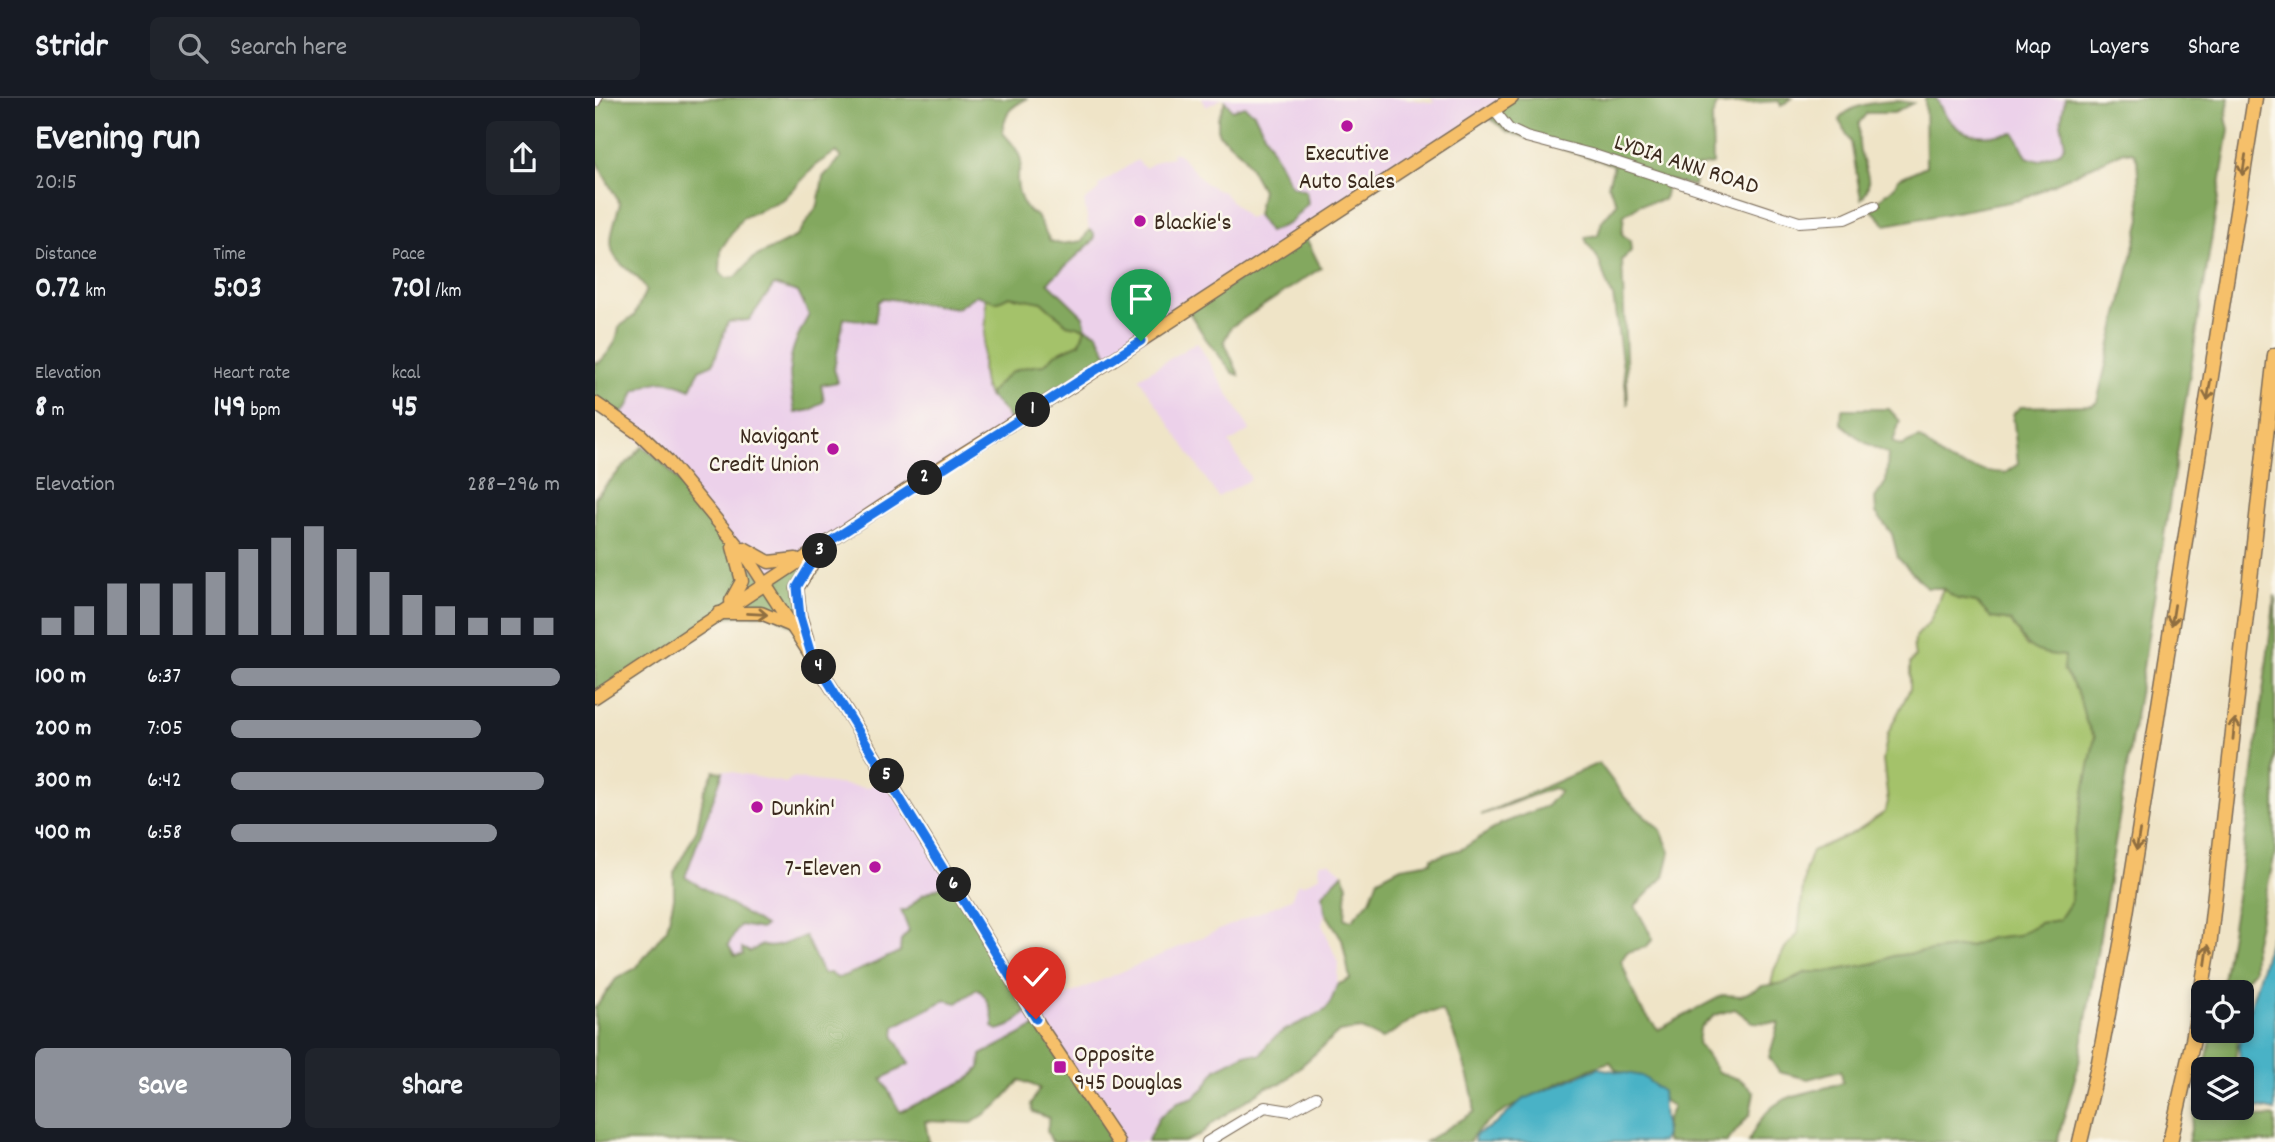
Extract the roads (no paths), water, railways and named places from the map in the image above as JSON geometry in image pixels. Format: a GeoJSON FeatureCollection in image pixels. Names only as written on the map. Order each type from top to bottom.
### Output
{"type":"FeatureCollection","features":[{"type":"Feature","properties":{"kind":"highway"},"geometry":{"type":"LineString","coordinates":[[2080,1142],[2099,1062],[2124,929],[2255,98]]}},
{"type":"Feature","properties":{"kind":"highway"},"geometry":{"type":"LineString","coordinates":[[2170,1142],[2197,1020],[2211,927],[2275,355]]}},
{"type":"Feature","properties":{"kind":"main road"},"geometry":{"type":"LineString","coordinates":[[595,697],[719,613],[1512,98]]}},
{"type":"Feature","properties":{"kind":"main road"},"geometry":{"type":"LineString","coordinates":[[595,403],[641,435],[668,461],[765,583],[1042,1029],[1118,1142]]}},
{"type":"Feature","properties":{"kind":"main road"},"geometry":{"type":"LineString","coordinates":[[728,534],[745,549],[769,562],[791,561],[821,547]]}},
{"type":"Feature","properties":{"kind":"main road"},"geometry":{"type":"LineString","coordinates":[[719,613],[738,593],[742,581],[740,562],[728,534]]}},
{"type":"Feature","properties":{"kind":"main road"},"geometry":{"type":"LineString","coordinates":[[811,654],[800,617],[797,587],[821,547]]}},
{"type":"Feature","properties":{"kind":"main road"},"geometry":{"type":"LineString","coordinates":[[719,613],[761,613],[793,626]]}},
{"type":"Feature","properties":{"kind":"street","name":"LYDIA ANN ROAD"},"geometry":{"type":"LineString","coordinates":[[1494,110],[1509,129],[1526,137],[1591,154],[1799,222],[1845,219],[1874,206]]}},
{"type":"Feature","properties":{"kind":"street"},"geometry":{"type":"LineString","coordinates":[[1207,1142],[1265,1107],[1290,1111],[1316,1097]]}},
{"type":"Feature","properties":{"kind":"water"},"geometry":{"type":"Polygon","coordinates":[[[2275,921],[2275,1111],[2254,1107],[2254,1057],[2240,1057],[2240,1043],[2254,1043],[2254,994],[2275,921]]]}},
{"type":"Feature","properties":{"kind":"water"},"geometry":{"type":"Polygon","coordinates":[[[1598,1068],[1642,1076],[1662,1091],[1665,1137],[1662,1142],[1474,1142],[1475,1135],[1496,1124],[1522,1100],[1598,1068]]]}},
{"type":"Feature","properties":{"kind":"place","name":"Executive Auto Sales"},"geometry":{"type":"Point","coordinates":[1347,126]}},
{"type":"Feature","properties":{"kind":"place","name":"Blackie's"},"geometry":{"type":"Point","coordinates":[1140,221]}},
{"type":"Feature","properties":{"kind":"place","name":"Navigant Credit Union"},"geometry":{"type":"Point","coordinates":[833,449]}},
{"type":"Feature","properties":{"kind":"place","name":"Dunkin'"},"geometry":{"type":"Point","coordinates":[757,807]}},
{"type":"Feature","properties":{"kind":"place","name":"7-Eleven"},"geometry":{"type":"Point","coordinates":[875,867]}},
{"type":"Feature","properties":{"kind":"place","name":"Opposite 945 Douglas"},"geometry":{"type":"Point","coordinates":[1060,1067]}}]}
